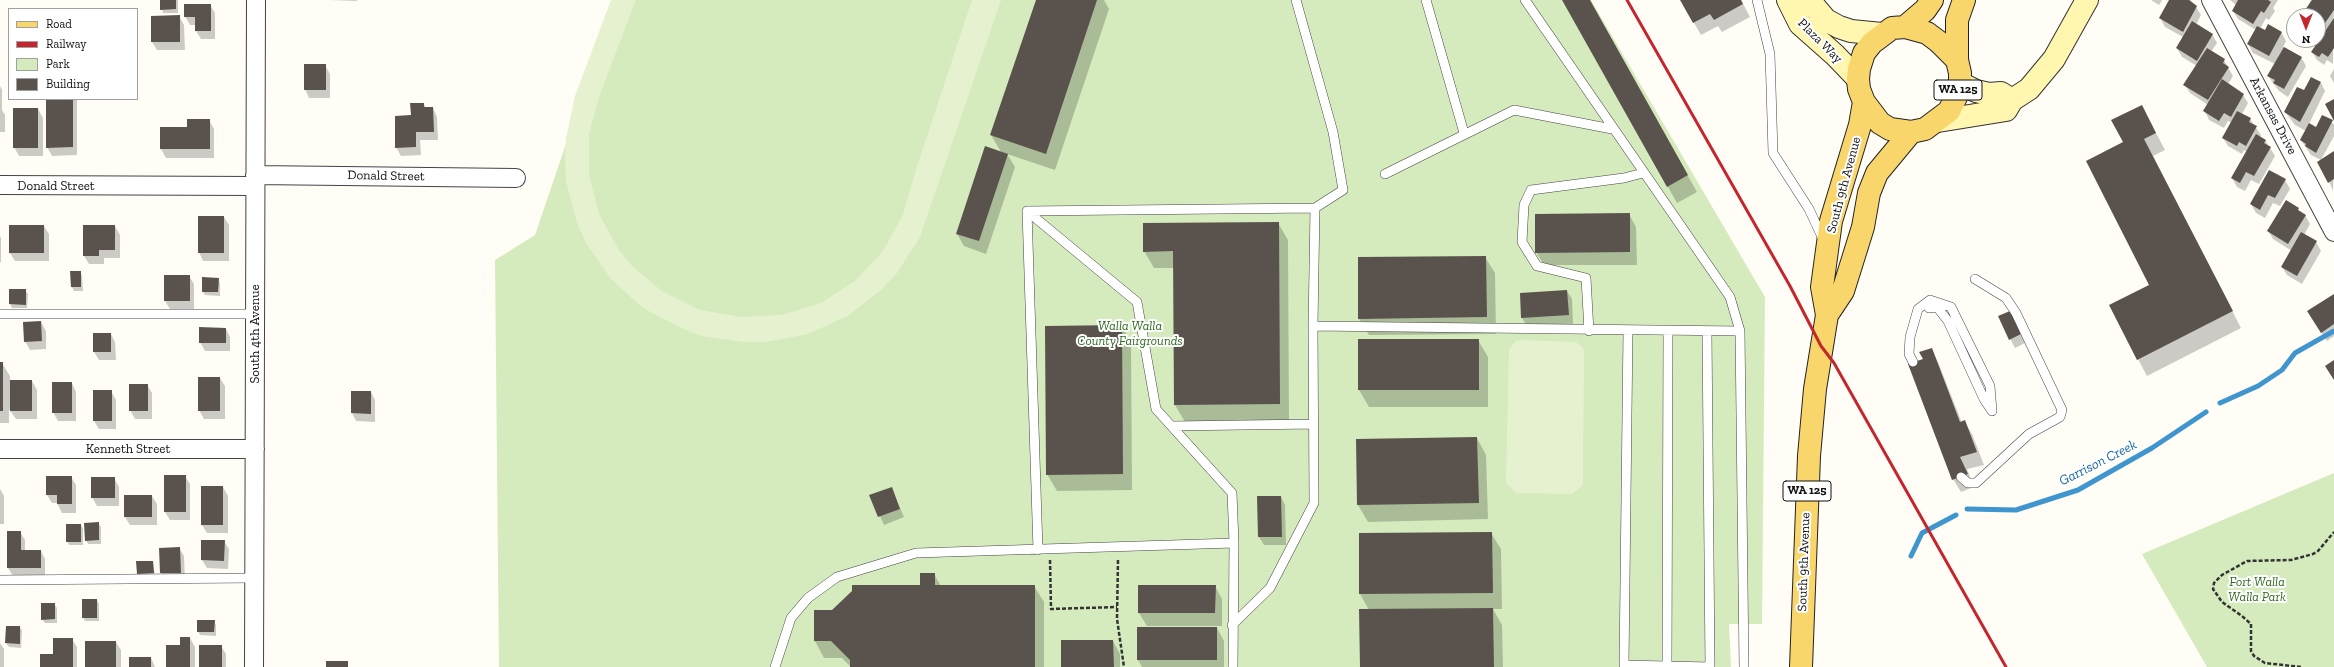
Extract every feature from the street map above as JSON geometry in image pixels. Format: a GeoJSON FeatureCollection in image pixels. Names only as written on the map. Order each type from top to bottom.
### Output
{"type":"FeatureCollection","features":[{"type":"Feature","properties":{"kind":"main road","name":"Plaza Way"},"geometry":{"type":"LineString","coordinates":[[1788,0],[1800,24],[1835,55],[1858,79]]}},
{"type":"Feature","properties":{"kind":"main road","name":"Plaza Way"},"geometry":{"type":"LineString","coordinates":[[1809,0],[1826,20],[1839,27],[1851,31],[1882,34]]}},
{"type":"Feature","properties":{"kind":"main road","name":"WA 125"},"geometry":{"type":"LineString","coordinates":[[1905,27],[1926,10],[1932,0]]}},
{"type":"Feature","properties":{"kind":"main road","name":"WA 125"},"geometry":{"type":"LineString","coordinates":[[1957,60],[1939,42],[1927,33],[1905,27],[1892,28],[1882,34],[1864,53],[1858,79],[1859,90],[1864,102],[1880,123],[1890,129],[1912,132],[1925,129],[1938,121],[1949,111],[1960,83],[1957,60],[1957,20],[1964,0]]}},
{"type":"Feature","properties":{"kind":"main road"},"geometry":{"type":"LineString","coordinates":[[1938,121],[2006,110],[2012,100],[2029,89],[2054,59],[2087,0]]}},
{"type":"Feature","properties":{"kind":"main road"},"geometry":{"type":"LineString","coordinates":[[1960,83],[1976,91],[1989,94],[2001,93],[2012,100]]}},
{"type":"Feature","properties":{"kind":"main road","name":"South 9th Avenue"},"geometry":{"type":"LineString","coordinates":[[1801,667],[1809,456],[1815,389],[1827,315],[1822,287],[1831,220],[1860,125],[1864,102]]}},
{"type":"Feature","properties":{"kind":"main road","name":"South 9th Avenue"},"geometry":{"type":"LineString","coordinates":[[1827,315],[1843,291],[1863,227],[1869,193],[1877,173],[1912,132]]}},
{"type":"Feature","properties":{"kind":"street","name":"South 4th Avenue"},"geometry":{"type":"LineString","coordinates":[[254,667],[256,0]]}},
{"type":"Feature","properties":{"kind":"street","name":"Arkansas Drive"},"geometry":{"type":"LineString","coordinates":[[2211,0],[2334,232]]}},
{"type":"Feature","properties":{"kind":"street","name":"Donald Street"},"geometry":{"type":"LineString","coordinates":[[0,185],[516,178]]}},
{"type":"Feature","properties":{"kind":"street","name":"Kenneth Street"},"geometry":{"type":"LineString","coordinates":[[0,449],[255,449]]}},
{"type":"Feature","properties":{"kind":"lane"},"geometry":{"type":"LineString","coordinates":[[1027,211],[1315,208],[1343,190],[1333,132],[1296,0]]}},
{"type":"Feature","properties":{"kind":"lane"},"geometry":{"type":"LineString","coordinates":[[1426,0],[1464,133]]}},
{"type":"Feature","properties":{"kind":"lane"},"geometry":{"type":"LineString","coordinates":[[1524,0],[1642,173],[1730,297],[1740,332],[1744,667]]}},
{"type":"Feature","properties":{"kind":"lane"},"geometry":{"type":"LineString","coordinates":[[1757,0],[1770,54],[1773,153],[1809,209],[1827,249]]}},
{"type":"Feature","properties":{"kind":"lane"},"geometry":{"type":"LineString","coordinates":[[1385,174],[1464,133],[1514,110],[1612,129]]}},
{"type":"Feature","properties":{"kind":"lane"},"geometry":{"type":"LineString","coordinates":[[1589,331],[1586,278],[1537,266],[1522,242],[1524,205],[1531,190],[1624,178],[1642,173]]}},
{"type":"Feature","properties":{"kind":"lane"},"geometry":{"type":"LineString","coordinates":[[1232,625],[1270,588],[1314,503],[1313,326],[1315,208]]}},
{"type":"Feature","properties":{"kind":"lane"},"geometry":{"type":"LineString","coordinates":[[1027,211],[1137,302],[1156,409],[1232,493],[1234,544],[1232,625],[1233,667]]}},
{"type":"Feature","properties":{"kind":"lane"},"geometry":{"type":"LineString","coordinates":[[1027,211],[1038,550]]}},
{"type":"Feature","properties":{"kind":"lane"},"geometry":{"type":"LineString","coordinates":[[1961,477],[1968,483],[1976,483],[2029,434],[2060,417],[2062,410],[2016,313],[2006,298],[1975,279]]}},
{"type":"Feature","properties":{"kind":"lane"},"geometry":{"type":"LineString","coordinates":[[1913,362],[1909,354],[1910,343],[1918,309],[1930,300],[1951,307],[1990,386],[1992,411]]}},
{"type":"Feature","properties":{"kind":"lane"},"geometry":{"type":"LineString","coordinates":[[0,314],[255,314]]}},
{"type":"Feature","properties":{"kind":"lane"},"geometry":{"type":"LineString","coordinates":[[1313,326],[1740,332]]}},
{"type":"Feature","properties":{"kind":"lane"},"geometry":{"type":"LineString","coordinates":[[1628,331],[1624,665],[1667,666],[1710,666],[1707,332]]}},
{"type":"Feature","properties":{"kind":"lane"},"geometry":{"type":"LineString","coordinates":[[1667,666],[1668,332]]}},
{"type":"Feature","properties":{"kind":"lane"},"geometry":{"type":"LineString","coordinates":[[1172,426],[1314,424]]}},
{"type":"Feature","properties":{"kind":"lane"},"geometry":{"type":"LineString","coordinates":[[775,667],[791,618],[808,598],[837,577],[916,553],[1234,544]]}},
{"type":"Feature","properties":{"kind":"lane"},"geometry":{"type":"LineString","coordinates":[[0,580],[255,578]]}},
{"type":"Feature","properties":{"kind":"path"},"geometry":{"type":"LineString","coordinates":[[2301,667],[2265,663],[2254,656],[2251,651],[2251,624],[2222,602],[2213,589],[2214,583],[2222,575],[2247,561],[2291,560],[2313,554],[2318,551],[2334,532]]}},
{"type":"Feature","properties":{"kind":"path"},"geometry":{"type":"LineString","coordinates":[[1118,547],[1117,607],[1124,667]]}},
{"type":"Feature","properties":{"kind":"path"},"geometry":{"type":"LineString","coordinates":[[1049,549],[1051,609],[1117,607]]}},
{"type":"Feature","properties":{"kind":"green space"},"geometry":{"type":"Polygon","coordinates":[[[611,0],[636,0],[600,94],[589,134],[589,175],[599,214],[619,250],[632,266],[663,292],[700,310],[741,317],[782,315],[821,303],[855,281],[883,251],[903,215],[914,176],[972,0],[1001,0],[920,237],[897,273],[882,289],[848,316],[808,334],[766,342],[744,342],[701,336],[681,328],[643,308],[611,279],[586,243],[577,223],[566,181],[565,160],[566,138],[575,96],[611,0]]]}},
{"type":"Feature","properties":{"kind":"green space","name":"Walla Walla County Fairgrounds"},"geometry":{"type":"Polygon","coordinates":[[[615,0],[1591,0],[1765,297],[1762,624],[1729,624],[1731,667],[499,667],[495,260],[535,235],[615,0]]]}},
{"type":"Feature","properties":{"kind":"green space"},"geometry":{"type":"Polygon","coordinates":[[[1517,340],[1576,342],[1584,349],[1583,485],[1572,494],[1516,493],[1506,483],[1509,349],[1517,340]]]}},
{"type":"Feature","properties":{"kind":"green space","name":"Fort Walla Walla Park"},"geometry":{"type":"Polygon","coordinates":[[[2334,473],[2334,667],[2207,667],[2142,554],[2334,473]]]}},
{"type":"Feature","properties":{"kind":"building"},"geometry":{"type":"Polygon","coordinates":[[[160,0],[176,0],[176,9],[160,10],[160,0]]]}},
{"type":"Feature","properties":{"kind":"building"},"geometry":{"type":"Polygon","coordinates":[[[1036,0],[1097,0],[1046,154],[990,135],[1036,0]]]}},
{"type":"Feature","properties":{"kind":"building"},"geometry":{"type":"Polygon","coordinates":[[[1562,0],[1590,0],[1688,175],[1667,187],[1562,0]]]}},
{"type":"Feature","properties":{"kind":"building"},"geometry":{"type":"Polygon","coordinates":[[[1680,0],[1741,0],[1743,4],[1714,20],[1710,14],[1693,23],[1680,0]]]}},
{"type":"Feature","properties":{"kind":"building"},"geometry":{"type":"Polygon","coordinates":[[[2169,0],[2189,0],[2197,6],[2183,32],[2159,18],[2169,0]]]}},
{"type":"Feature","properties":{"kind":"building"},"geometry":{"type":"Polygon","coordinates":[[[2238,0],[2268,0],[2271,2],[2264,13],[2261,11],[2253,24],[2232,11],[2238,0]]]}},
{"type":"Feature","properties":{"kind":"building"},"geometry":{"type":"Polygon","coordinates":[[[2312,0],[2334,0],[2334,10],[2326,22],[2326,8],[2306,8],[2312,0]]]}},
{"type":"Feature","properties":{"kind":"building"},"geometry":{"type":"Polygon","coordinates":[[[184,4],[211,4],[211,31],[195,31],[195,17],[184,17],[184,4]]]}},
{"type":"Feature","properties":{"kind":"building"},"geometry":{"type":"Polygon","coordinates":[[[180,15],[180,42],[151,42],[151,16],[180,15]]]}},
{"type":"Feature","properties":{"kind":"building"},"geometry":{"type":"Polygon","coordinates":[[[2334,18],[2334,48],[2328,57],[2322,53],[2319,57],[2311,52],[2314,48],[2326,48],[2326,30],[2334,18]]]}},
{"type":"Feature","properties":{"kind":"building"},"geometry":{"type":"Polygon","coordinates":[[[2192,21],[2213,34],[2197,61],[2176,48],[2192,21]]]}},
{"type":"Feature","properties":{"kind":"building"},"geometry":{"type":"Polygon","coordinates":[[[2268,24],[2282,32],[2269,56],[2247,44],[2257,26],[2265,30],[2268,24]]]}},
{"type":"Feature","properties":{"kind":"building"},"geometry":{"type":"Polygon","coordinates":[[[2284,47],[2302,57],[2284,89],[2273,83],[2275,80],[2267,76],[2284,47]]]}},
{"type":"Feature","properties":{"kind":"building"},"geometry":{"type":"Polygon","coordinates":[[[2207,48],[2225,59],[2223,63],[2229,67],[2208,100],[2183,85],[2207,48]]]}},
{"type":"Feature","properties":{"kind":"building"},"geometry":{"type":"Polygon","coordinates":[[[304,64],[326,64],[326,90],[304,90],[304,64]]]}},
{"type":"Feature","properties":{"kind":"building"},"geometry":{"type":"Polygon","coordinates":[[[2311,77],[2321,82],[2300,122],[2284,112],[2297,87],[2304,90],[2311,77]]]}},
{"type":"Feature","properties":{"kind":"building"},"geometry":{"type":"Polygon","coordinates":[[[2222,79],[2244,94],[2231,117],[2224,113],[2219,121],[2203,111],[2222,79]]]}},
{"type":"Feature","properties":{"kind":"building"},"geometry":{"type":"Polygon","coordinates":[[[2334,99],[2334,121],[2325,104],[2334,99]]]}},
{"type":"Feature","properties":{"kind":"building"},"geometry":{"type":"Polygon","coordinates":[[[46,100],[73,100],[73,147],[46,148],[46,100]]]}},
{"type":"Feature","properties":{"kind":"building"},"geometry":{"type":"Polygon","coordinates":[[[410,103],[424,103],[424,107],[433,107],[434,132],[416,132],[416,147],[395,148],[395,116],[411,115],[410,103]]]}},
{"type":"Feature","properties":{"kind":"building"},"geometry":{"type":"Polygon","coordinates":[[[2142,105],[2156,133],[2144,139],[2233,311],[2137,360],[2109,305],[2149,285],[2086,161],[2123,142],[2111,120],[2142,105]]]}},
{"type":"Feature","properties":{"kind":"building"},"geometry":{"type":"Polygon","coordinates":[[[13,108],[38,108],[38,148],[13,148],[13,108]]]}},
{"type":"Feature","properties":{"kind":"building"},"geometry":{"type":"Polygon","coordinates":[[[2237,111],[2251,118],[2249,122],[2257,126],[2246,146],[2239,142],[2237,146],[2222,138],[2237,111]]]}},
{"type":"Feature","properties":{"kind":"building"},"geometry":{"type":"Polygon","coordinates":[[[2322,115],[2333,120],[2316,153],[2305,146],[2306,144],[2300,140],[2309,123],[2316,127],[2322,115]]]}},
{"type":"Feature","properties":{"kind":"building"},"geometry":{"type":"Polygon","coordinates":[[[187,119],[210,119],[210,149],[160,149],[160,127],[187,127],[187,119]]]}},
{"type":"Feature","properties":{"kind":"building"},"geometry":{"type":"Polygon","coordinates":[[[2256,134],[2266,140],[2264,143],[2271,147],[2254,176],[2246,172],[2240,183],[2231,178],[2256,134]]]}},
{"type":"Feature","properties":{"kind":"building"},"geometry":{"type":"Polygon","coordinates":[[[985,146],[1008,154],[979,241],[956,234],[985,146]]]}},
{"type":"Feature","properties":{"kind":"building"},"geometry":{"type":"Polygon","coordinates":[[[2334,151],[2334,179],[2328,183],[2317,162],[2334,151]]]}},
{"type":"Feature","properties":{"kind":"building"},"geometry":{"type":"Polygon","coordinates":[[[2269,170],[2286,179],[2275,198],[2268,195],[2260,210],[2250,204],[2269,170]]]}},
{"type":"Feature","properties":{"kind":"building"},"geometry":{"type":"Polygon","coordinates":[[[2286,200],[2299,208],[2298,210],[2306,215],[2288,244],[2267,231],[2286,200]]]}},
{"type":"Feature","properties":{"kind":"building"},"geometry":{"type":"Polygon","coordinates":[[[1630,213],[1630,252],[1535,253],[1535,214],[1630,213]]]}},
{"type":"Feature","properties":{"kind":"building"},"geometry":{"type":"Polygon","coordinates":[[[198,216],[224,216],[224,253],[198,253],[198,216]]]}},
{"type":"Feature","properties":{"kind":"building"},"geometry":{"type":"Polygon","coordinates":[[[1279,222],[1280,404],[1174,405],[1173,251],[1143,252],[1143,223],[1279,222]]]}},
{"type":"Feature","properties":{"kind":"building"},"geometry":{"type":"Polygon","coordinates":[[[9,225],[44,225],[44,253],[9,253],[9,225]]]}},
{"type":"Feature","properties":{"kind":"building"},"geometry":{"type":"Polygon","coordinates":[[[83,225],[115,225],[115,250],[99,250],[99,256],[83,256],[83,225]]]}},
{"type":"Feature","properties":{"kind":"building"},"geometry":{"type":"Polygon","coordinates":[[[2301,232],[2317,241],[2297,276],[2281,267],[2301,232]]]}},
{"type":"Feature","properties":{"kind":"building"},"geometry":{"type":"Polygon","coordinates":[[[1486,256],[1487,317],[1358,319],[1358,257],[1486,256]]]}},
{"type":"Feature","properties":{"kind":"building"},"geometry":{"type":"Polygon","coordinates":[[[70,271],[81,271],[81,287],[71,287],[70,271]]]}},
{"type":"Feature","properties":{"kind":"building"},"geometry":{"type":"Polygon","coordinates":[[[164,275],[190,275],[190,301],[164,301],[164,275]]]}},
{"type":"Feature","properties":{"kind":"building"},"geometry":{"type":"Polygon","coordinates":[[[202,277],[219,278],[218,292],[202,292],[202,277]]]}},
{"type":"Feature","properties":{"kind":"building"},"geometry":{"type":"Polygon","coordinates":[[[9,289],[26,289],[26,305],[9,304],[9,289]]]}},
{"type":"Feature","properties":{"kind":"building"},"geometry":{"type":"Polygon","coordinates":[[[1567,290],[1569,315],[1521,318],[1520,293],[1567,290]]]}},
{"type":"Feature","properties":{"kind":"building"},"geometry":{"type":"Polygon","coordinates":[[[2334,294],[2334,324],[2321,333],[2307,311],[2334,294]]]}},
{"type":"Feature","properties":{"kind":"building"},"geometry":{"type":"Polygon","coordinates":[[[2010,311],[2021,334],[2009,340],[1998,316],[2010,311]]]}},
{"type":"Feature","properties":{"kind":"building"},"geometry":{"type":"Polygon","coordinates":[[[41,321],[42,341],[24,342],[23,322],[41,321]]]}},
{"type":"Feature","properties":{"kind":"building"},"geometry":{"type":"Polygon","coordinates":[[[1122,325],[1123,474],[1046,475],[1045,326],[1122,325]]]}},
{"type":"Feature","properties":{"kind":"building"},"geometry":{"type":"Polygon","coordinates":[[[199,327],[226,328],[226,343],[199,343],[199,327]]]}},
{"type":"Feature","properties":{"kind":"building"},"geometry":{"type":"Polygon","coordinates":[[[93,333],[111,333],[111,352],[93,352],[93,333]]]}},
{"type":"Feature","properties":{"kind":"building"},"geometry":{"type":"Polygon","coordinates":[[[1358,339],[1479,339],[1479,390],[1358,390],[1358,339]]]}},
{"type":"Feature","properties":{"kind":"building"},"geometry":{"type":"Polygon","coordinates":[[[1932,348],[1960,422],[1965,420],[1977,452],[1960,457],[1968,474],[1952,480],[1908,364],[1923,359],[1919,352],[1932,348]]]}},
{"type":"Feature","properties":{"kind":"building"},"geometry":{"type":"Polygon","coordinates":[[[2334,360],[2334,380],[2325,366],[2334,360]]]}},
{"type":"Feature","properties":{"kind":"building"},"geometry":{"type":"Polygon","coordinates":[[[0,362],[3,362],[3,411],[0,411],[0,362]]]}},
{"type":"Feature","properties":{"kind":"building"},"geometry":{"type":"Polygon","coordinates":[[[198,377],[220,377],[220,411],[198,411],[198,377]]]}},
{"type":"Feature","properties":{"kind":"building"},"geometry":{"type":"Polygon","coordinates":[[[10,380],[32,380],[32,411],[10,411],[10,380]]]}},
{"type":"Feature","properties":{"kind":"building"},"geometry":{"type":"Polygon","coordinates":[[[52,382],[72,382],[72,413],[52,413],[52,382]]]}},
{"type":"Feature","properties":{"kind":"building"},"geometry":{"type":"Polygon","coordinates":[[[129,384],[148,384],[148,411],[129,411],[129,384]]]}},
{"type":"Feature","properties":{"kind":"building"},"geometry":{"type":"Polygon","coordinates":[[[93,390],[112,390],[112,421],[93,421],[93,390]]]}},
{"type":"Feature","properties":{"kind":"building"},"geometry":{"type":"Polygon","coordinates":[[[351,391],[371,391],[371,414],[351,413],[351,391]]]}},
{"type":"Feature","properties":{"kind":"building"},"geometry":{"type":"Polygon","coordinates":[[[1477,437],[1479,503],[1357,505],[1356,439],[1477,437]]]}},
{"type":"Feature","properties":{"kind":"building"},"geometry":{"type":"Polygon","coordinates":[[[164,475],[186,475],[186,512],[164,512],[164,475]]]}},
{"type":"Feature","properties":{"kind":"building"},"geometry":{"type":"Polygon","coordinates":[[[46,476],[72,476],[72,504],[57,504],[57,495],[46,495],[46,476]]]}},
{"type":"Feature","properties":{"kind":"building"},"geometry":{"type":"Polygon","coordinates":[[[91,477],[115,477],[115,498],[91,498],[91,477]]]}},
{"type":"Feature","properties":{"kind":"building"},"geometry":{"type":"Polygon","coordinates":[[[201,486],[223,486],[223,525],[201,525],[201,486]]]}},
{"type":"Feature","properties":{"kind":"building"},"geometry":{"type":"Polygon","coordinates":[[[892,487],[900,509],[878,517],[869,495],[892,487]]]}},
{"type":"Feature","properties":{"kind":"building"},"geometry":{"type":"Polygon","coordinates":[[[124,495],[152,495],[152,517],[124,517],[124,495]]]}},
{"type":"Feature","properties":{"kind":"building"},"geometry":{"type":"Polygon","coordinates":[[[1257,496],[1281,496],[1282,537],[1258,537],[1257,496]]]}},
{"type":"Feature","properties":{"kind":"building"},"geometry":{"type":"Polygon","coordinates":[[[99,522],[99,540],[85,541],[84,523],[99,522]]]}},
{"type":"Feature","properties":{"kind":"building"},"geometry":{"type":"Polygon","coordinates":[[[66,524],[81,524],[81,542],[66,542],[66,524]]]}},
{"type":"Feature","properties":{"kind":"building"},"geometry":{"type":"Polygon","coordinates":[[[7,531],[21,531],[21,550],[41,550],[41,568],[7,568],[7,531]]]}},
{"type":"Feature","properties":{"kind":"building"},"geometry":{"type":"Polygon","coordinates":[[[1492,532],[1493,593],[1359,594],[1359,533],[1492,532]]]}},
{"type":"Feature","properties":{"kind":"building"},"geometry":{"type":"Polygon","coordinates":[[[201,540],[225,540],[224,561],[201,560],[201,540]]]}},
{"type":"Feature","properties":{"kind":"building"},"geometry":{"type":"Polygon","coordinates":[[[180,547],[181,573],[160,573],[159,548],[180,547]]]}},
{"type":"Feature","properties":{"kind":"building"},"geometry":{"type":"Polygon","coordinates":[[[136,561],[153,561],[154,573],[137,574],[136,561]]]}},
{"type":"Feature","properties":{"kind":"building"},"geometry":{"type":"Polygon","coordinates":[[[920,573],[935,573],[935,585],[1035,585],[1035,667],[850,667],[850,660],[831,641],[814,641],[814,610],[832,610],[852,591],[852,585],[920,585],[920,573]]]}},
{"type":"Feature","properties":{"kind":"building"},"geometry":{"type":"Polygon","coordinates":[[[1138,585],[1216,585],[1215,613],[1138,613],[1138,585]]]}},
{"type":"Feature","properties":{"kind":"building"},"geometry":{"type":"Polygon","coordinates":[[[82,599],[97,599],[97,618],[82,618],[82,599]]]}},
{"type":"Feature","properties":{"kind":"building"},"geometry":{"type":"Polygon","coordinates":[[[41,603],[55,603],[55,619],[41,620],[41,603]]]}},
{"type":"Feature","properties":{"kind":"building"},"geometry":{"type":"Polygon","coordinates":[[[1493,608],[1494,667],[1360,667],[1359,609],[1493,608]]]}},
{"type":"Feature","properties":{"kind":"building"},"geometry":{"type":"Polygon","coordinates":[[[197,620],[215,620],[214,632],[197,632],[197,620]]]}},
{"type":"Feature","properties":{"kind":"building"},"geometry":{"type":"Polygon","coordinates":[[[6,626],[20,626],[20,644],[5,643],[6,626]]]}},
{"type":"Feature","properties":{"kind":"building"},"geometry":{"type":"Polygon","coordinates":[[[1137,627],[1217,627],[1217,660],[1137,660],[1137,627]]]}},
{"type":"Feature","properties":{"kind":"building"},"geometry":{"type":"Polygon","coordinates":[[[180,637],[190,637],[190,667],[166,667],[166,645],[180,645],[180,637]]]}},
{"type":"Feature","properties":{"kind":"building"},"geometry":{"type":"Polygon","coordinates":[[[53,638],[73,638],[73,667],[40,667],[40,654],[53,654],[53,638]]]}},
{"type":"Feature","properties":{"kind":"building"},"geometry":{"type":"Polygon","coordinates":[[[1061,640],[1113,640],[1114,667],[1061,667],[1061,640]]]}},
{"type":"Feature","properties":{"kind":"building"},"geometry":{"type":"Polygon","coordinates":[[[85,641],[116,641],[116,667],[85,667],[85,641]]]}},
{"type":"Feature","properties":{"kind":"building"},"geometry":{"type":"Polygon","coordinates":[[[199,645],[222,645],[222,667],[199,667],[199,645]]]}},
{"type":"Feature","properties":{"kind":"building"},"geometry":{"type":"Polygon","coordinates":[[[129,657],[151,657],[151,667],[129,667],[129,657]]]}},
{"type":"Feature","properties":{"kind":"building"},"geometry":{"type":"Polygon","coordinates":[[[326,661],[348,661],[348,667],[326,667],[326,661]]]}},
{"type":"Feature","properties":{"kind":"waterway","name":"Garrison Creek"},"geometry":{"type":"LineString","coordinates":[[2220,403],[2258,386],[2282,370],[2295,353],[2334,331]]}},
{"type":"Feature","properties":{"kind":"waterway","name":"Garrison Creek"},"geometry":{"type":"LineString","coordinates":[[1967,509],[2016,510],[2078,490],[2152,448],[2206,412]]}},
{"type":"Feature","properties":{"kind":"waterway","name":"Garrison Creek"},"geometry":{"type":"LineString","coordinates":[[1911,556],[1922,533],[1956,515]]}},
{"type":"Feature","properties":{"kind":"railway"},"geometry":{"type":"LineString","coordinates":[[1627,0],[1790,286],[1821,346],[1834,363],[2006,667]]}}]}
